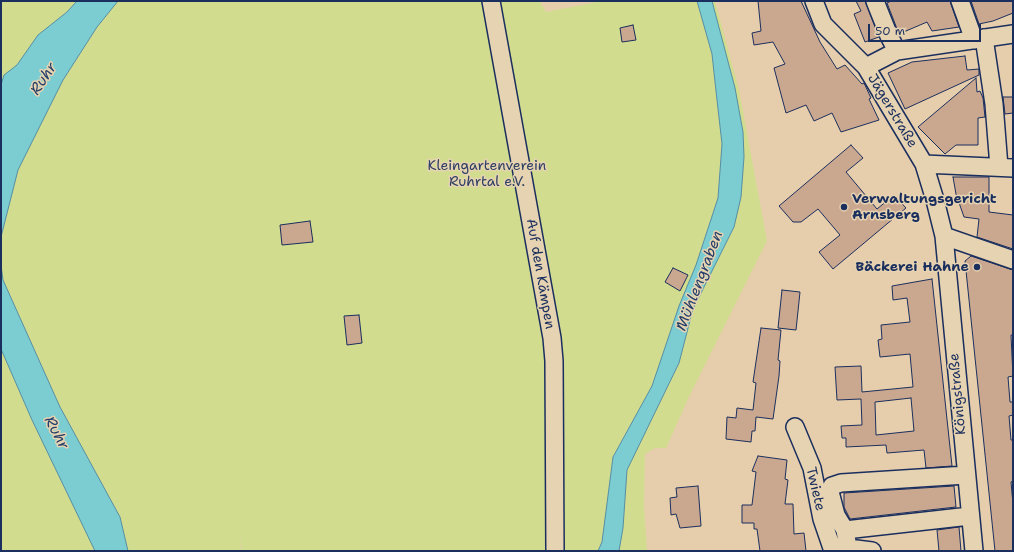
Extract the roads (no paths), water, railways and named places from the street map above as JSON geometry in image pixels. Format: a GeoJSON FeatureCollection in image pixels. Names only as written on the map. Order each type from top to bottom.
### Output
{"type":"FeatureCollection","features":[{"type":"Feature","properties":{"kind":"street","name":"Auf den Kämpen"},"geometry":{"type":"LineString","coordinates":[[491,1],[552,338],[554,361],[555,551]]}},
{"type":"Feature","properties":{"kind":"street","name":"Jägerstraße"},"geometry":{"type":"LineString","coordinates":[[814,1],[824,24],[866,67],[924,164],[944,236]]}},
{"type":"Feature","properties":{"kind":"street"},"geometry":{"type":"LineString","coordinates":[[875,1],[889,36],[897,51]]}},
{"type":"Feature","properties":{"kind":"street"},"geometry":{"type":"LineString","coordinates":[[924,164],[1006,168],[994,104],[979,39],[960,1]]}},
{"type":"Feature","properties":{"kind":"street"},"geometry":{"type":"LineString","coordinates":[[866,67],[897,51],[1013,34]]}},
{"type":"Feature","properties":{"kind":"street"},"geometry":{"type":"LineString","coordinates":[[944,236],[1013,260]]}},
{"type":"Feature","properties":{"kind":"street","name":"Königstraße"},"geometry":{"type":"LineString","coordinates":[[944,236],[974,551]]}},
{"type":"Feature","properties":{"kind":"street","name":"Twiete"},"geometry":{"type":"LineString","coordinates":[[795,427],[812,468],[822,519],[833,551]]}},
{"type":"Feature","properties":{"kind":"street"},"geometry":{"type":"LineString","coordinates":[[872,551],[848,548],[845,530],[836,516],[830,492],[832,486],[840,483],[966,475]]}},
{"type":"Feature","properties":{"kind":"street"},"geometry":{"type":"LineString","coordinates":[[845,530],[970,516]]}},
{"type":"Feature","properties":{"kind":"water","name":"Ruhr"},"geometry":{"type":"Polygon","coordinates":[[[77,1],[118,1],[97,27],[63,80],[18,170],[1,237],[1,85],[4,75],[17,65],[38,35],[67,12],[77,1]]]}},
{"type":"Feature","properties":{"kind":"water","name":"Mühlengraben"},"geometry":{"type":"Polygon","coordinates":[[[697,1],[712,1],[735,88],[743,132],[744,157],[741,197],[734,227],[693,309],[679,363],[627,470],[623,528],[619,551],[598,551],[602,542],[613,457],[652,386],[679,306],[696,265],[718,198],[722,144],[712,54],[697,1]]]}},
{"type":"Feature","properties":{"kind":"water","name":"Ruhr"},"geometry":{"type":"Polygon","coordinates":[[[1,265],[3,280],[60,407],[120,517],[128,551],[95,551],[32,420],[1,349],[1,265]]]}},
{"type":"Feature","properties":{"kind":"place","name":"Verwaltungsgericht Arnsberg"},"geometry":{"type":"Point","coordinates":[844,207]}},
{"type":"Feature","properties":{"kind":"place","name":"Bäckerei Hahne"},"geometry":{"type":"Point","coordinates":[977,267]}},
{"type":"Feature","properties":{"kind":"park label","name":"Kleingartenverein Ruhrtal e.V."},"geometry":{"type":"Point","coordinates":[487,174]}}]}
